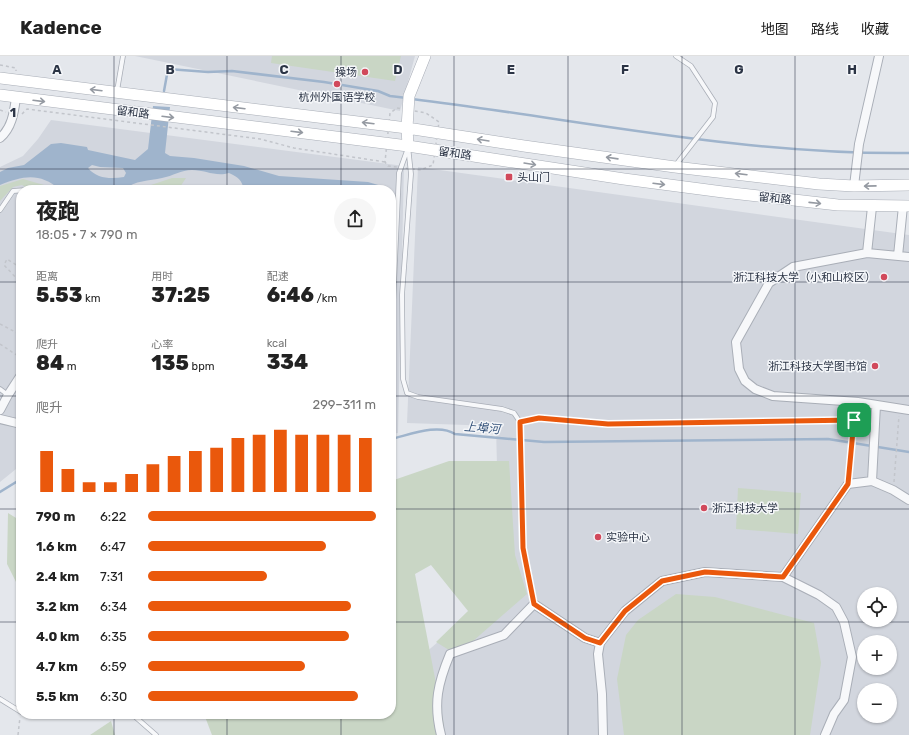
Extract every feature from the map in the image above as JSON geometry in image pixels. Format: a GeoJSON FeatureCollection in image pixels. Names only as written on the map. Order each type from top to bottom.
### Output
{"type":"FeatureCollection","features":[{"type":"Feature","properties":{"kind":"main road"},"geometry":{"type":"LineString","coordinates":[[408,146],[407,128],[409,99],[425,56]]}},
{"type":"Feature","properties":{"kind":"main road","name":"留和路"},"geometry":{"type":"LineString","coordinates":[[0,78],[407,128],[675,167],[819,184],[854,186],[909,184]]}},
{"type":"Feature","properties":{"kind":"main road","name":"留和路"},"geometry":{"type":"LineString","coordinates":[[0,95],[408,146],[624,179],[723,192],[838,205],[872,207],[906,206]]}},
{"type":"Feature","properties":{"kind":"street"},"geometry":{"type":"LineString","coordinates":[[854,186],[858,153],[879,56]]}},
{"type":"Feature","properties":{"kind":"street"},"geometry":{"type":"LineString","coordinates":[[0,138],[13,116],[16,98]]}},
{"type":"Feature","properties":{"kind":"street"},"geometry":{"type":"LineString","coordinates":[[898,256],[906,206]]}},
{"type":"Feature","properties":{"kind":"street"},"geometry":{"type":"LineString","coordinates":[[867,253],[872,207]]}},
{"type":"Feature","properties":{"kind":"street"},"geometry":{"type":"LineString","coordinates":[[909,257],[867,253],[793,268],[769,283],[736,342],[739,370],[745,381],[756,389],[773,396],[858,402],[909,410]]}},
{"type":"Feature","properties":{"kind":"street"},"geometry":{"type":"LineString","coordinates":[[0,410],[16,382]]}},
{"type":"Feature","properties":{"kind":"street"},"geometry":{"type":"LineString","coordinates":[[854,420],[858,402]]}},
{"type":"Feature","properties":{"kind":"street"},"geometry":{"type":"LineString","coordinates":[[872,482],[876,404]]}},
{"type":"Feature","properties":{"kind":"street"},"geometry":{"type":"LineString","coordinates":[[0,419],[16,423]]}},
{"type":"Feature","properties":{"kind":"street"},"geometry":{"type":"LineString","coordinates":[[783,577],[848,484],[872,482],[893,490],[909,500]]}},
{"type":"Feature","properties":{"kind":"street"},"geometry":{"type":"LineString","coordinates":[[603,735],[602,694],[598,654],[600,643],[625,611],[662,581],[705,572],[783,577],[819,595],[836,607],[844,622],[852,657],[844,700],[834,714],[825,735]]}},
{"type":"Feature","properties":{"kind":"street"},"geometry":{"type":"LineString","coordinates":[[440,731],[436,715],[440,678],[450,654],[504,635],[534,604],[585,638],[600,643]]}},
{"type":"Feature","properties":{"kind":"lane"},"geometry":{"type":"LineString","coordinates":[[116,93],[122,56]]}},
{"type":"Feature","properties":{"kind":"lane"},"geometry":{"type":"LineString","coordinates":[[675,167],[713,117],[715,103],[690,66],[676,56]]}},
{"type":"Feature","properties":{"kind":"lane"},"geometry":{"type":"LineString","coordinates":[[396,239],[399,173],[408,146]]}},
{"type":"Feature","properties":{"kind":"lane"},"geometry":{"type":"LineString","coordinates":[[408,146],[411,174],[402,295],[403,379],[407,393],[418,397],[502,408],[514,413],[520,422],[523,548],[534,604]]}},
{"type":"Feature","properties":{"kind":"lane"},"geometry":{"type":"LineString","coordinates":[[0,210],[13,191],[16,191]]}},
{"type":"Feature","properties":{"kind":"lane"},"geometry":{"type":"LineString","coordinates":[[0,389],[8,394]]}},
{"type":"Feature","properties":{"kind":"lane"},"geometry":{"type":"LineString","coordinates":[[520,422],[539,418],[608,424],[854,420]]}},
{"type":"Feature","properties":{"kind":"lane"},"geometry":{"type":"LineString","coordinates":[[0,699],[16,710]]}},
{"type":"Feature","properties":{"kind":"lane"},"geometry":{"type":"LineString","coordinates":[[138,719],[156,735]]}},
{"type":"Feature","properties":{"kind":"lane"},"geometry":{"type":"LineString","coordinates":[[434,735],[440,731]]}},
{"type":"Feature","properties":{"kind":"path"},"geometry":{"type":"LineString","coordinates":[[24,114],[27,109],[260,139],[294,148],[385,162]]}},
{"type":"Feature","properties":{"kind":"path"},"geometry":{"type":"LineString","coordinates":[[16,265],[7,259],[4,265],[16,278]]}},
{"type":"Feature","properties":{"kind":"path"},"geometry":{"type":"LineString","coordinates":[[0,324],[16,332]]}},
{"type":"Feature","properties":{"kind":"path"},"geometry":{"type":"LineString","coordinates":[[0,344],[16,355]]}},
{"type":"Feature","properties":{"kind":"path"},"geometry":{"type":"LineString","coordinates":[[848,484],[854,420]]}},
{"type":"Feature","properties":{"kind":"path"},"geometry":{"type":"LineString","coordinates":[[893,490],[898,426]]}},
{"type":"Feature","properties":{"kind":"path"},"geometry":{"type":"LineString","coordinates":[[18,735],[20,719]]}},
{"type":"Feature","properties":{"kind":"shaded area","name":"杭州外国语学校"},"geometry":{"type":"Polygon","coordinates":[[[135,56],[415,56],[400,111],[135,56]]]}},
{"type":"Feature","properties":{"kind":"shaded area"},"geometry":{"type":"Polygon","coordinates":[[[51,120],[404,166],[398,433],[396,433],[396,185],[16,185],[16,469],[0,482],[0,167],[23,156],[38,139],[51,120]]]}},
{"type":"Feature","properties":{"kind":"shaded area","name":"浙江科技大学"},"geometry":{"type":"Polygon","coordinates":[[[418,167],[909,235],[909,735],[402,735],[397,677],[500,589],[496,426],[407,423],[418,167]]]}},
{"type":"Feature","properties":{"kind":"green space","name":"操场"},"geometry":{"type":"Polygon","coordinates":[[[272,56],[401,56],[395,81],[271,63],[272,56]]]}},
{"type":"Feature","properties":{"kind":"green space"},"geometry":{"type":"Polygon","coordinates":[[[172,178],[186,178],[181,185],[151,185],[172,178]]]}},
{"type":"Feature","properties":{"kind":"green space"},"geometry":{"type":"Polygon","coordinates":[[[23,179],[44,185],[16,185],[0,201],[0,186],[23,179]]]}},
{"type":"Feature","properties":{"kind":"green space"},"geometry":{"type":"Polygon","coordinates":[[[449,461],[509,461],[515,555],[527,594],[457,655],[436,642],[468,611],[431,565],[415,574],[444,725],[444,735],[212,735],[206,719],[396,719],[396,479],[449,461]]]}},
{"type":"Feature","properties":{"kind":"green space"},"geometry":{"type":"Polygon","coordinates":[[[738,488],[801,493],[798,534],[736,529],[738,488]]]}},
{"type":"Feature","properties":{"kind":"green space"},"geometry":{"type":"Polygon","coordinates":[[[8,513],[16,518],[16,582],[7,564],[8,513]]]}},
{"type":"Feature","properties":{"kind":"green space"},"geometry":{"type":"Polygon","coordinates":[[[676,594],[715,597],[814,623],[821,663],[810,735],[624,735],[617,679],[626,635],[638,620],[676,594]]]}},
{"type":"Feature","properties":{"kind":"green space"},"geometry":{"type":"Polygon","coordinates":[[[111,721],[115,735],[90,735],[111,721]]]}},
{"type":"Feature","properties":{"kind":"water"},"geometry":{"type":"Polygon","coordinates":[[[153,106],[170,107],[165,153],[170,156],[194,158],[244,166],[279,176],[368,182],[378,185],[242,185],[239,179],[229,173],[215,174],[192,170],[131,185],[54,185],[45,180],[31,177],[16,179],[0,185],[0,172],[8,168],[24,165],[51,144],[61,143],[87,147],[88,150],[135,160],[148,149],[153,106]],[[92,165],[88,168],[100,176],[114,178],[124,177],[126,173],[123,168],[100,167],[92,165]]]}},
{"type":"Feature","properties":{"kind":"waterway"},"geometry":{"type":"LineString","coordinates":[[164,91],[168,69],[208,72],[232,71],[324,82],[378,91],[390,96],[407,98]]}},
{"type":"Feature","properties":{"kind":"waterway"},"geometry":{"type":"LineString","coordinates":[[412,99],[722,142],[846,152],[909,153]]}},
{"type":"Feature","properties":{"kind":"waterway","name":"上埠河"},"geometry":{"type":"LineString","coordinates":[[396,438],[423,431],[440,430],[455,434],[544,442],[828,439],[909,452]]}},
{"type":"Feature","properties":{"kind":"waterway","name":"上埠河"},"geometry":{"type":"LineString","coordinates":[[0,492],[16,482]]}},
{"type":"Feature","properties":{"kind":"place","name":"操场"},"geometry":{"type":"Point","coordinates":[365,72]}},
{"type":"Feature","properties":{"kind":"place","name":"杭州外国语学校"},"geometry":{"type":"Point","coordinates":[337,84]}},
{"type":"Feature","properties":{"kind":"place","name":"头山门"},"geometry":{"type":"Point","coordinates":[509,177]}},
{"type":"Feature","properties":{"kind":"place","name":"浙江科技大学（小和山校区）"},"geometry":{"type":"Point","coordinates":[884,277]}},
{"type":"Feature","properties":{"kind":"place","name":"浙江科技大学图书馆"},"geometry":{"type":"Point","coordinates":[875,366]}},
{"type":"Feature","properties":{"kind":"place","name":"浙江科技大学"},"geometry":{"type":"Point","coordinates":[704,508]}},
{"type":"Feature","properties":{"kind":"place","name":"实验中心"},"geometry":{"type":"Point","coordinates":[598,537]}},
{"type":"Feature","properties":{"kind":"route"},"geometry":{"type":"LineString","coordinates":[[539,418],[608,424],[854,420],[848,484],[783,577],[705,572],[662,581],[625,611],[600,643],[585,638],[534,604],[523,548],[520,422],[539,418]]}}]}
